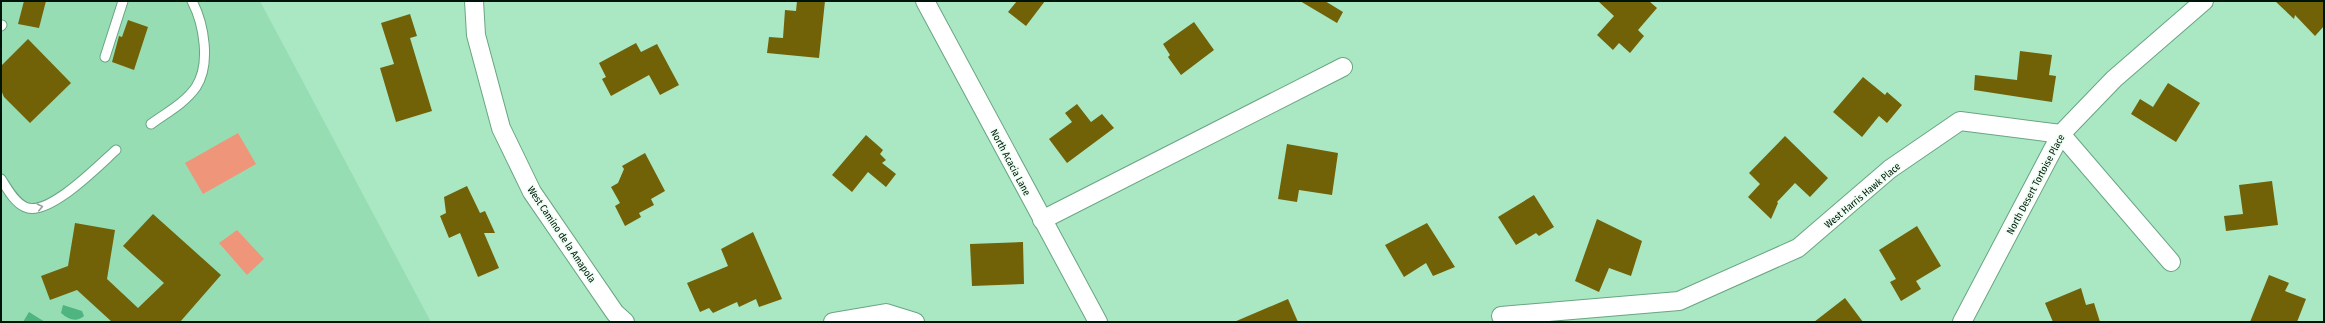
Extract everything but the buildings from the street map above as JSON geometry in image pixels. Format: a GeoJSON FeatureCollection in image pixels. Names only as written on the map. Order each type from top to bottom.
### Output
{"type":"FeatureCollection","features":[{"type":"Feature","properties":{"kind":"street","name":"West Camino de la Amapola"},"geometry":{"type":"LineString","coordinates":[[474,1],[476,36],[505,135],[532,192],[615,313],[625,322]]}},
{"type":"Feature","properties":{"kind":"street","name":"North Acacia Lane"},"geometry":{"type":"LineString","coordinates":[[925,1],[1098,322]]}},
{"type":"Feature","properties":{"kind":"street","name":"North Desert Tortoise Place"},"geometry":{"type":"LineString","coordinates":[[1962,322],[2061,134],[2114,79],[2204,1]]}},
{"type":"Feature","properties":{"kind":"street"},"geometry":{"type":"LineString","coordinates":[[1042,220],[1343,67]]}},
{"type":"Feature","properties":{"kind":"street","name":"West Harris Hawk Place"},"geometry":{"type":"LineString","coordinates":[[1501,316],[1679,301],[1798,248],[1890,170],[1960,121],[2061,134]]}},
{"type":"Feature","properties":{"kind":"street"},"geometry":{"type":"LineString","coordinates":[[2061,134],[2171,262]]}},
{"type":"Feature","properties":{"kind":"street"},"geometry":{"type":"LineString","coordinates":[[833,322],[886,313],[915,322]]}},
{"type":"Feature","properties":{"kind":"lane"},"geometry":{"type":"LineString","coordinates":[[105,57],[123,1]]}},
{"type":"Feature","properties":{"kind":"lane"},"geometry":{"type":"LineString","coordinates":[[151,124],[188,96],[196,86],[202,70],[204,54],[202,33],[192,1]]}},
{"type":"Feature","properties":{"kind":"lane"},"geometry":{"type":"LineString","coordinates":[[1,179],[14,198],[24,207],[36,209],[58,198],[116,150]]}},
{"type":"Feature","properties":{"kind":"shaded area"},"geometry":{"type":"Polygon","coordinates":[[[1,1],[260,1],[431,322],[1,322],[1,1]]]}},
{"type":"Feature","properties":{"kind":"shaded area"},"geometry":{"type":"Polygon","coordinates":[[[238,133],[256,164],[203,194],[185,163],[238,133]]]}},
{"type":"Feature","properties":{"kind":"shaded area"},"geometry":{"type":"Polygon","coordinates":[[[237,230],[264,259],[247,275],[219,243],[237,230]]]}},
{"type":"Feature","properties":{"kind":"shaded area"},"geometry":{"type":"Polygon","coordinates":[[[63,305],[82,311],[84,316],[75,320],[66,317],[61,313],[63,305]]]}},
{"type":"Feature","properties":{"kind":"shaded area"},"geometry":{"type":"Polygon","coordinates":[[[29,312],[45,322],[23,322],[29,312]]]}}]}
